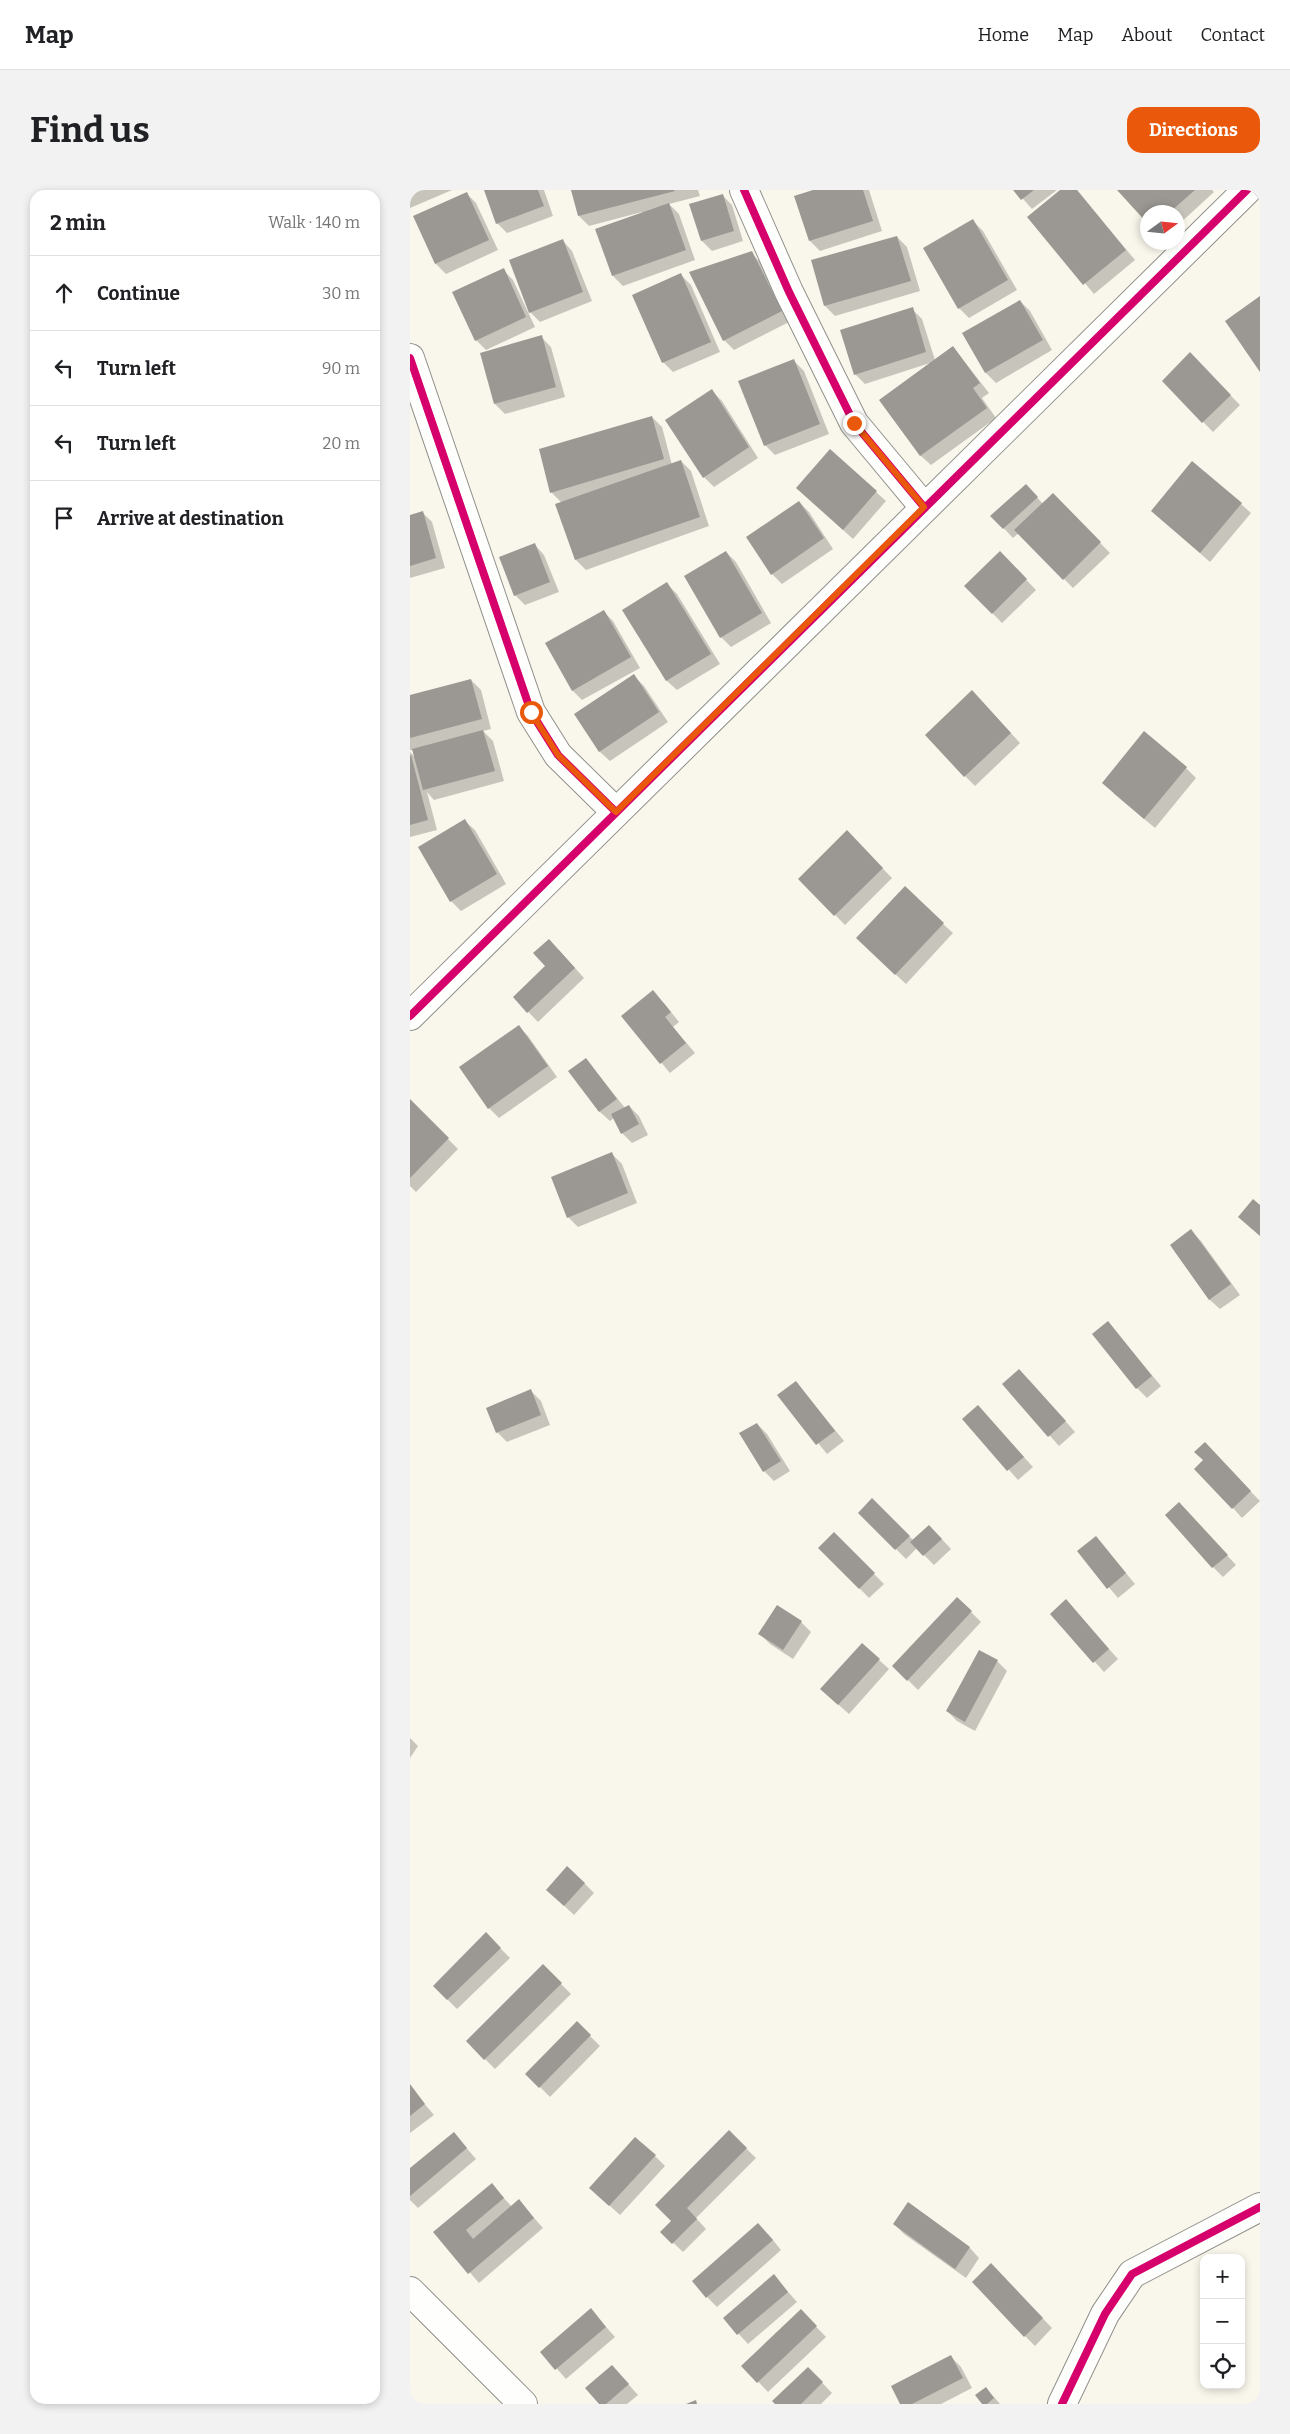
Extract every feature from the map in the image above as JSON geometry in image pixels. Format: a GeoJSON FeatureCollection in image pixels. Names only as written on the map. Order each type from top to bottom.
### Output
{"type":"FeatureCollection","features":[{"type":"Feature","properties":{"kind":"street"},"geometry":{"type":"LineString","coordinates":[[744,190],[789,292],[854,423],[924,507]]}},
{"type":"Feature","properties":{"kind":"street"},"geometry":{"type":"LineString","coordinates":[[410,1016],[1247,190]]}},
{"type":"Feature","properties":{"kind":"street"},"geometry":{"type":"LineString","coordinates":[[410,358],[531,712],[558,755],[616,812]]}},
{"type":"Feature","properties":{"kind":"street"},"geometry":{"type":"LineString","coordinates":[[1062,2404],[1105,2314],[1132,2274],[1260,2207]]}},
{"type":"Feature","properties":{"kind":"street"},"geometry":{"type":"LineString","coordinates":[[410,2291],[523,2404]]}},
{"type":"Feature","properties":{"kind":"building"},"geometry":{"type":"Polygon","coordinates":[[[484,190],[538,190],[544,206],[496,224],[484,190]]]}},
{"type":"Feature","properties":{"kind":"building"},"geometry":{"type":"Polygon","coordinates":[[[571,190],[674,190],[675,191],[578,216],[571,190]]]}},
{"type":"Feature","properties":{"kind":"building"},"geometry":{"type":"Polygon","coordinates":[[[813,190],[863,190],[873,221],[809,241],[794,196],[813,190]]]}},
{"type":"Feature","properties":{"kind":"building"},"geometry":{"type":"Polygon","coordinates":[[[1013,190],[1034,190],[1021,200],[1013,190]]]}},
{"type":"Feature","properties":{"kind":"building"},"geometry":{"type":"Polygon","coordinates":[[[1060,190],[1077,190],[1126,250],[1083,285],[1027,217],[1060,190]]]}},
{"type":"Feature","properties":{"kind":"building"},"geometry":{"type":"Polygon","coordinates":[[[1117,190],[1195,190],[1178,205],[1140,205],[1140,215],[1117,190]]]}},
{"type":"Feature","properties":{"kind":"building"},"geometry":{"type":"Polygon","coordinates":[[[467,192],[489,240],[435,264],[413,216],[467,192]]]}},
{"type":"Feature","properties":{"kind":"building"},"geometry":{"type":"Polygon","coordinates":[[[723,194],[734,231],[701,241],[689,204],[723,194]]]}},
{"type":"Feature","properties":{"kind":"building"},"geometry":{"type":"Polygon","coordinates":[[[669,203],[686,250],[612,276],[595,229],[669,203]]]}},
{"type":"Feature","properties":{"kind":"building"},"geometry":{"type":"Polygon","coordinates":[[[973,219],[1008,280],[958,309],[923,248],[973,219]]]}},
{"type":"Feature","properties":{"kind":"building"},"geometry":{"type":"Polygon","coordinates":[[[897,236],[911,281],[824,306],[811,260],[897,236]]]}},
{"type":"Feature","properties":{"kind":"building"},"geometry":{"type":"Polygon","coordinates":[[[563,239],[583,292],[529,313],[509,260],[563,239]]]}},
{"type":"Feature","properties":{"kind":"building"},"geometry":{"type":"Polygon","coordinates":[[[752,251],[782,311],[723,341],[689,272],[752,251]]]}},
{"type":"Feature","properties":{"kind":"building"},"geometry":{"type":"Polygon","coordinates":[[[504,268],[526,317],[475,341],[452,292],[504,268]]]}},
{"type":"Feature","properties":{"kind":"building"},"geometry":{"type":"Polygon","coordinates":[[[681,273],[711,342],[662,363],[632,295],[681,273]]]}},
{"type":"Feature","properties":{"kind":"building"},"geometry":{"type":"Polygon","coordinates":[[[1260,296],[1260,372],[1225,321],[1260,296]]]}},
{"type":"Feature","properties":{"kind":"building"},"geometry":{"type":"Polygon","coordinates":[[[1020,300],[1043,340],[985,373],[962,333],[1020,300]]]}},
{"type":"Feature","properties":{"kind":"building"},"geometry":{"type":"Polygon","coordinates":[[[913,307],[926,352],[854,375],[840,330],[913,307]]]}},
{"type":"Feature","properties":{"kind":"building"},"geometry":{"type":"Polygon","coordinates":[[[542,335],[556,387],[494,404],[480,353],[542,335]]]}},
{"type":"Feature","properties":{"kind":"building"},"geometry":{"type":"Polygon","coordinates":[[[953,346],[980,383],[973,388],[987,408],[920,456],[879,400],[953,346]]]}},
{"type":"Feature","properties":{"kind":"building"},"geometry":{"type":"Polygon","coordinates":[[[1190,352],[1231,395],[1202,423],[1162,381],[1190,352]]]}},
{"type":"Feature","properties":{"kind":"building"},"geometry":{"type":"Polygon","coordinates":[[[794,359],[820,424],[764,446],[738,381],[794,359]]]}},
{"type":"Feature","properties":{"kind":"building"},"geometry":{"type":"Polygon","coordinates":[[[712,389],[749,447],[703,478],[665,420],[712,389]]]}},
{"type":"Feature","properties":{"kind":"building"},"geometry":{"type":"Polygon","coordinates":[[[652,416],[664,459],[550,493],[539,449],[652,416]]]}},
{"type":"Feature","properties":{"kind":"building"},"geometry":{"type":"Polygon","coordinates":[[[830,449],[877,491],[843,530],[796,488],[830,449]]]}},
{"type":"Feature","properties":{"kind":"building"},"geometry":{"type":"Polygon","coordinates":[[[681,460],[700,517],[575,560],[555,504],[681,460]]]}},
{"type":"Feature","properties":{"kind":"building"},"geometry":{"type":"Polygon","coordinates":[[[1192,461],[1242,503],[1200,553],[1151,511],[1192,461]]]}},
{"type":"Feature","properties":{"kind":"building"},"geometry":{"type":"Polygon","coordinates":[[[1026,484],[1038,497],[1003,529],[990,516],[1026,484]]]}},
{"type":"Feature","properties":{"kind":"building"},"geometry":{"type":"Polygon","coordinates":[[[1053,493],[1101,542],[1063,580],[1014,530],[1053,493]]]}},
{"type":"Feature","properties":{"kind":"building"},"geometry":{"type":"Polygon","coordinates":[[[799,501],[824,538],[771,575],[746,537],[799,501]]]}},
{"type":"Feature","properties":{"kind":"building"},"geometry":{"type":"Polygon","coordinates":[[[423,511],[436,558],[410,566],[410,515],[423,511]]]}},
{"type":"Feature","properties":{"kind":"building"},"geometry":{"type":"Polygon","coordinates":[[[535,543],[550,582],[514,596],[499,557],[535,543]]]}},
{"type":"Feature","properties":{"kind":"building"},"geometry":{"type":"Polygon","coordinates":[[[726,551],[762,613],[720,638],[684,576],[726,551]]]}},
{"type":"Feature","properties":{"kind":"building"},"geometry":{"type":"Polygon","coordinates":[[[1000,551],[1027,579],[992,614],[964,586],[1000,551]]]}},
{"type":"Feature","properties":{"kind":"building"},"geometry":{"type":"Polygon","coordinates":[[[667,582],[711,654],[666,681],[622,610],[667,582]]]}},
{"type":"Feature","properties":{"kind":"building"},"geometry":{"type":"Polygon","coordinates":[[[604,610],[631,657],[572,691],[545,643],[604,610]]]}},
{"type":"Feature","properties":{"kind":"building"},"geometry":{"type":"Polygon","coordinates":[[[634,674],[659,712],[599,752],[574,714],[634,674]]]}},
{"type":"Feature","properties":{"kind":"building"},"geometry":{"type":"Polygon","coordinates":[[[471,679],[482,719],[410,738],[410,695],[471,679]]]}},
{"type":"Feature","properties":{"kind":"building"},"geometry":{"type":"Polygon","coordinates":[[[972,690],[1011,733],[964,777],[925,735],[972,690]]]}},
{"type":"Feature","properties":{"kind":"building"},"geometry":{"type":"Polygon","coordinates":[[[483,730],[495,771],[423,790],[412,749],[483,730]]]}},
{"type":"Feature","properties":{"kind":"building"},"geometry":{"type":"Polygon","coordinates":[[[1144,731],[1187,767],[1144,819],[1102,783],[1144,731]]]}},
{"type":"Feature","properties":{"kind":"building"},"geometry":{"type":"Polygon","coordinates":[[[410,756],[428,820],[410,825],[410,756]]]}},
{"type":"Feature","properties":{"kind":"building"},"geometry":{"type":"Polygon","coordinates":[[[465,819],[497,874],[450,902],[418,847],[465,819]]]}},
{"type":"Feature","properties":{"kind":"building"},"geometry":{"type":"Polygon","coordinates":[[[847,830],[883,868],[834,916],[798,879],[847,830]]]}},
{"type":"Feature","properties":{"kind":"building"},"geometry":{"type":"Polygon","coordinates":[[[905,886],[944,923],[895,975],[856,938],[905,886]]]}},
{"type":"Feature","properties":{"kind":"building"},"geometry":{"type":"Polygon","coordinates":[[[549,939],[575,968],[527,1013],[513,997],[545,966],[533,953],[549,939]]]}},
{"type":"Feature","properties":{"kind":"building"},"geometry":{"type":"Polygon","coordinates":[[[653,990],[671,1012],[665,1017],[686,1043],[660,1064],[621,1016],[653,990]]]}},
{"type":"Feature","properties":{"kind":"building"},"geometry":{"type":"Polygon","coordinates":[[[519,1025],[548,1066],[488,1109],[459,1067],[519,1025]]]}},
{"type":"Feature","properties":{"kind":"building"},"geometry":{"type":"Polygon","coordinates":[[[586,1058],[617,1099],[599,1112],[568,1071],[586,1058]]]}},
{"type":"Feature","properties":{"kind":"building"},"geometry":{"type":"Polygon","coordinates":[[[410,1099],[449,1138],[410,1178],[410,1099]]]}},
{"type":"Feature","properties":{"kind":"building"},"geometry":{"type":"Polygon","coordinates":[[[629,1105],[639,1124],[621,1134],[611,1114],[629,1105]]]}},
{"type":"Feature","properties":{"kind":"building"},"geometry":{"type":"Polygon","coordinates":[[[612,1152],[628,1193],[567,1218],[551,1177],[612,1152]]]}},
{"type":"Feature","properties":{"kind":"building"},"geometry":{"type":"Polygon","coordinates":[[[1253,1199],[1260,1205],[1260,1236],[1238,1217],[1253,1199]]]}},
{"type":"Feature","properties":{"kind":"building"},"geometry":{"type":"Polygon","coordinates":[[[1191,1229],[1231,1284],[1209,1300],[1170,1245],[1191,1229]]]}},
{"type":"Feature","properties":{"kind":"building"},"geometry":{"type":"Polygon","coordinates":[[[1108,1321],[1152,1376],[1136,1389],[1092,1334],[1108,1321]]]}},
{"type":"Feature","properties":{"kind":"building"},"geometry":{"type":"Polygon","coordinates":[[[1019,1369],[1066,1421],[1048,1437],[1002,1384],[1019,1369]]]}},
{"type":"Feature","properties":{"kind":"building"},"geometry":{"type":"Polygon","coordinates":[[[796,1381],[835,1431],[816,1445],[777,1395],[796,1381]]]}},
{"type":"Feature","properties":{"kind":"building"},"geometry":{"type":"Polygon","coordinates":[[[531,1389],[541,1415],[496,1433],[486,1408],[531,1389]]]}},
{"type":"Feature","properties":{"kind":"building"},"geometry":{"type":"Polygon","coordinates":[[[978,1405],[1024,1457],[1007,1471],[962,1419],[978,1405]]]}},
{"type":"Feature","properties":{"kind":"building"},"geometry":{"type":"Polygon","coordinates":[[[757,1423],[781,1461],[763,1472],[739,1433],[757,1423]]]}},
{"type":"Feature","properties":{"kind":"building"},"geometry":{"type":"Polygon","coordinates":[[[1205,1442],[1251,1491],[1232,1509],[1194,1469],[1203,1460],[1194,1452],[1205,1442]]]}},
{"type":"Feature","properties":{"kind":"building"},"geometry":{"type":"Polygon","coordinates":[[[872,1498],[910,1536],[895,1550],[858,1513],[872,1498]]]}},
{"type":"Feature","properties":{"kind":"building"},"geometry":{"type":"Polygon","coordinates":[[[1179,1502],[1228,1555],[1212,1568],[1165,1515],[1179,1502]]]}},
{"type":"Feature","properties":{"kind":"building"},"geometry":{"type":"Polygon","coordinates":[[[929,1525],[942,1539],[923,1556],[910,1542],[929,1525]]]}},
{"type":"Feature","properties":{"kind":"building"},"geometry":{"type":"Polygon","coordinates":[[[834,1532],[875,1573],[859,1589],[818,1548],[834,1532]]]}},
{"type":"Feature","properties":{"kind":"building"},"geometry":{"type":"Polygon","coordinates":[[[1096,1536],[1126,1573],[1107,1589],[1077,1551],[1096,1536]]]}},
{"type":"Feature","properties":{"kind":"building"},"geometry":{"type":"Polygon","coordinates":[[[957,1597],[972,1611],[907,1681],[892,1666],[957,1597]]]}},
{"type":"Feature","properties":{"kind":"building"},"geometry":{"type":"Polygon","coordinates":[[[1066,1599],[1109,1649],[1093,1663],[1050,1614],[1066,1599]]]}},
{"type":"Feature","properties":{"kind":"building"},"geometry":{"type":"Polygon","coordinates":[[[777,1605],[802,1621],[783,1650],[758,1634],[777,1605]]]}},
{"type":"Feature","properties":{"kind":"building"},"geometry":{"type":"Polygon","coordinates":[[[862,1643],[880,1659],[838,1705],[820,1689],[862,1643]]]}},
{"type":"Feature","properties":{"kind":"building"},"geometry":{"type":"Polygon","coordinates":[[[979,1650],[998,1660],[965,1722],[946,1711],[979,1650]]]}},
{"type":"Feature","properties":{"kind":"building"},"geometry":{"type":"Polygon","coordinates":[[[567,1866],[585,1883],[564,1906],[546,1890],[567,1866]]]}},
{"type":"Feature","properties":{"kind":"building"},"geometry":{"type":"Polygon","coordinates":[[[486,1932],[501,1948],[447,2000],[433,1986],[486,1932]]]}},
{"type":"Feature","properties":{"kind":"building"},"geometry":{"type":"Polygon","coordinates":[[[543,1964],[562,1983],[484,2060],[466,2041],[543,1964]]]}},
{"type":"Feature","properties":{"kind":"building"},"geometry":{"type":"Polygon","coordinates":[[[577,2021],[591,2035],[539,2088],[525,2074],[577,2021]]]}},
{"type":"Feature","properties":{"kind":"building"},"geometry":{"type":"Polygon","coordinates":[[[410,2084],[425,2104],[410,2116],[410,2084]]]}},
{"type":"Feature","properties":{"kind":"building"},"geometry":{"type":"Polygon","coordinates":[[[729,2130],[747,2148],[687,2208],[697,2219],[672,2244],[660,2232],[671,2221],[655,2205],[729,2130]]]}},
{"type":"Feature","properties":{"kind":"building"},"geometry":{"type":"Polygon","coordinates":[[[454,2132],[467,2148],[410,2196],[410,2168],[454,2132]]]}},
{"type":"Feature","properties":{"kind":"building"},"geometry":{"type":"Polygon","coordinates":[[[635,2137],[656,2155],[609,2206],[589,2188],[635,2137]]]}},
{"type":"Feature","properties":{"kind":"building"},"geometry":{"type":"Polygon","coordinates":[[[492,2183],[504,2198],[466,2230],[473,2239],[519,2199],[534,2218],[468,2274],[433,2232],[492,2183]]]}},
{"type":"Feature","properties":{"kind":"building"},"geometry":{"type":"Polygon","coordinates":[[[908,2202],[970,2247],[955,2269],[893,2224],[908,2202]]]}},
{"type":"Feature","properties":{"kind":"building"},"geometry":{"type":"Polygon","coordinates":[[[758,2223],[773,2240],[706,2298],[692,2281],[758,2223]]]}},
{"type":"Feature","properties":{"kind":"building"},"geometry":{"type":"Polygon","coordinates":[[[991,2263],[1043,2318],[1024,2337],[972,2282],[991,2263]]]}},
{"type":"Feature","properties":{"kind":"building"},"geometry":{"type":"Polygon","coordinates":[[[774,2274],[788,2292],[737,2335],[723,2318],[774,2274]]]}},
{"type":"Feature","properties":{"kind":"building"},"geometry":{"type":"Polygon","coordinates":[[[591,2308],[606,2327],[555,2370],[540,2352],[591,2308]]]}},
{"type":"Feature","properties":{"kind":"building"},"geometry":{"type":"Polygon","coordinates":[[[801,2309],[817,2326],[757,2383],[741,2366],[801,2309]]]}},
{"type":"Feature","properties":{"kind":"building"},"geometry":{"type":"Polygon","coordinates":[[[951,2355],[963,2378],[912,2404],[900,2404],[891,2386],[951,2355]]]}},
{"type":"Feature","properties":{"kind":"building"},"geometry":{"type":"Polygon","coordinates":[[[612,2365],[629,2384],[606,2404],[599,2404],[585,2388],[612,2365]]]}},
{"type":"Feature","properties":{"kind":"building"},"geometry":{"type":"Polygon","coordinates":[[[808,2367],[823,2382],[801,2404],[775,2404],[772,2401],[808,2367]]]}},
{"type":"Feature","properties":{"kind":"building"},"geometry":{"type":"Polygon","coordinates":[[[986,2387],[994,2398],[987,2404],[982,2404],[975,2395],[986,2387]]]}},
{"type":"Feature","properties":{"kind":"building"},"geometry":{"type":"Polygon","coordinates":[[[696,2400],[697,2404],[686,2404],[696,2400]]]}},
{"type":"Feature","properties":{"kind":"cycle path"},"geometry":{"type":"LineString","coordinates":[[744,190],[789,292],[854,423],[924,507]]}},
{"type":"Feature","properties":{"kind":"cycle path"},"geometry":{"type":"LineString","coordinates":[[410,1016],[1247,190]]}},
{"type":"Feature","properties":{"kind":"cycle path"},"geometry":{"type":"LineString","coordinates":[[410,358],[531,712],[558,755],[616,812]]}},
{"type":"Feature","properties":{"kind":"cycle path"},"geometry":{"type":"LineString","coordinates":[[1062,2404],[1105,2314],[1132,2274],[1260,2207]]}},
{"type":"Feature","properties":{"kind":"route"},"geometry":{"type":"LineString","coordinates":[[531,712],[558,755],[616,812],[924,507],[854,423]]}}]}
